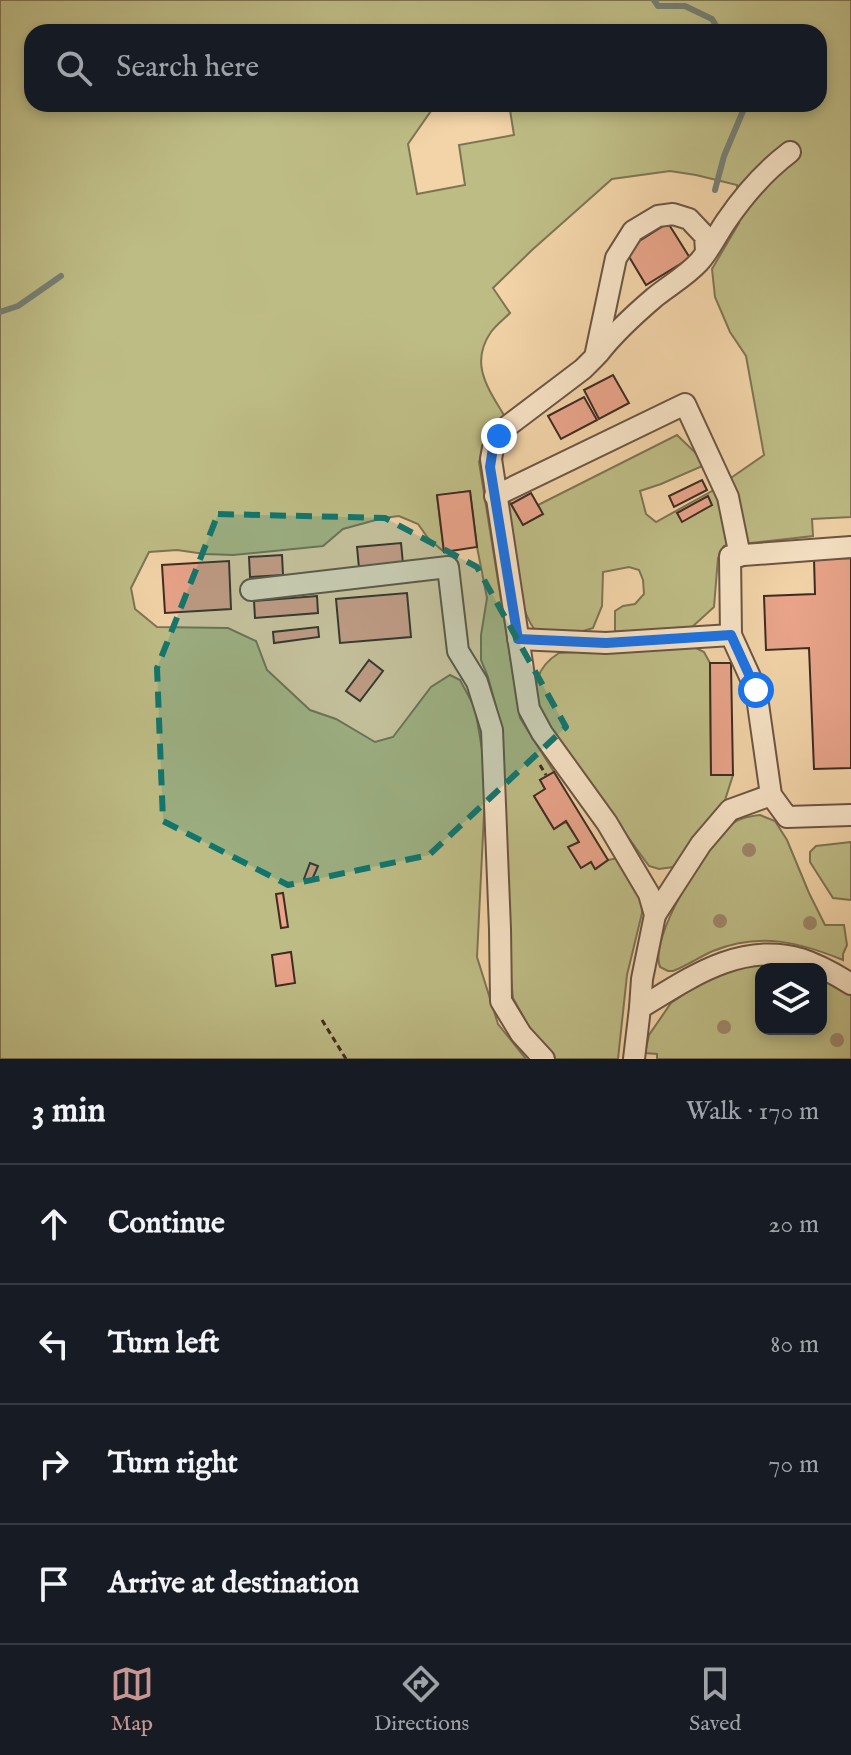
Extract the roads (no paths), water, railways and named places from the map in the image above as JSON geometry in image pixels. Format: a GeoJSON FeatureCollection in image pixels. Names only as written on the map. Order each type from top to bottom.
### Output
{"type":"FeatureCollection","features":[{"type":"Feature","properties":{"kind":"street"},"geometry":{"type":"LineString","coordinates":[[655,915],[643,881],[607,823],[542,733],[529,709],[491,459],[499,436],[509,425],[583,369],[607,341],[701,260],[748,192],[790,152]]}},
{"type":"Feature","properties":{"kind":"street"},"geometry":{"type":"LineString","coordinates":[[595,357],[616,258],[633,231],[658,216],[673,214],[689,219],[705,236],[706,251]]}},
{"type":"Feature","properties":{"kind":"street"},"geometry":{"type":"LineString","coordinates":[[495,496],[685,404],[728,497],[740,556]]}},
{"type":"Feature","properties":{"kind":"street"},"geometry":{"type":"LineString","coordinates":[[851,547],[730,556],[731,635],[756,690],[771,795],[787,817],[851,815]]}},
{"type":"Feature","properties":{"kind":"street"},"geometry":{"type":"LineString","coordinates":[[251,590],[448,567],[458,651],[477,682],[492,730],[501,1001],[521,1034],[544,1059]]}},
{"type":"Feature","properties":{"kind":"street"},"geometry":{"type":"LineString","coordinates":[[518,639],[606,643],[731,635]]}},
{"type":"Feature","properties":{"kind":"street"},"geometry":{"type":"LineString","coordinates":[[634,1056],[646,957],[655,915],[701,844],[730,810],[771,795]]}},
{"type":"Feature","properties":{"kind":"street"},"geometry":{"type":"LineString","coordinates":[[640,1008],[697,973],[725,961],[749,956],[797,958],[851,984]]}},
{"type":"Feature","properties":{"kind":"waterway"},"geometry":{"type":"LineString","coordinates":[[654,0],[658,6],[685,6],[712,19],[715,24]]}},
{"type":"Feature","properties":{"kind":"waterway"},"geometry":{"type":"LineString","coordinates":[[715,190],[724,156],[743,112]]}},
{"type":"Feature","properties":{"kind":"waterway"},"geometry":{"type":"LineString","coordinates":[[0,312],[18,306],[61,276]]}}]}
